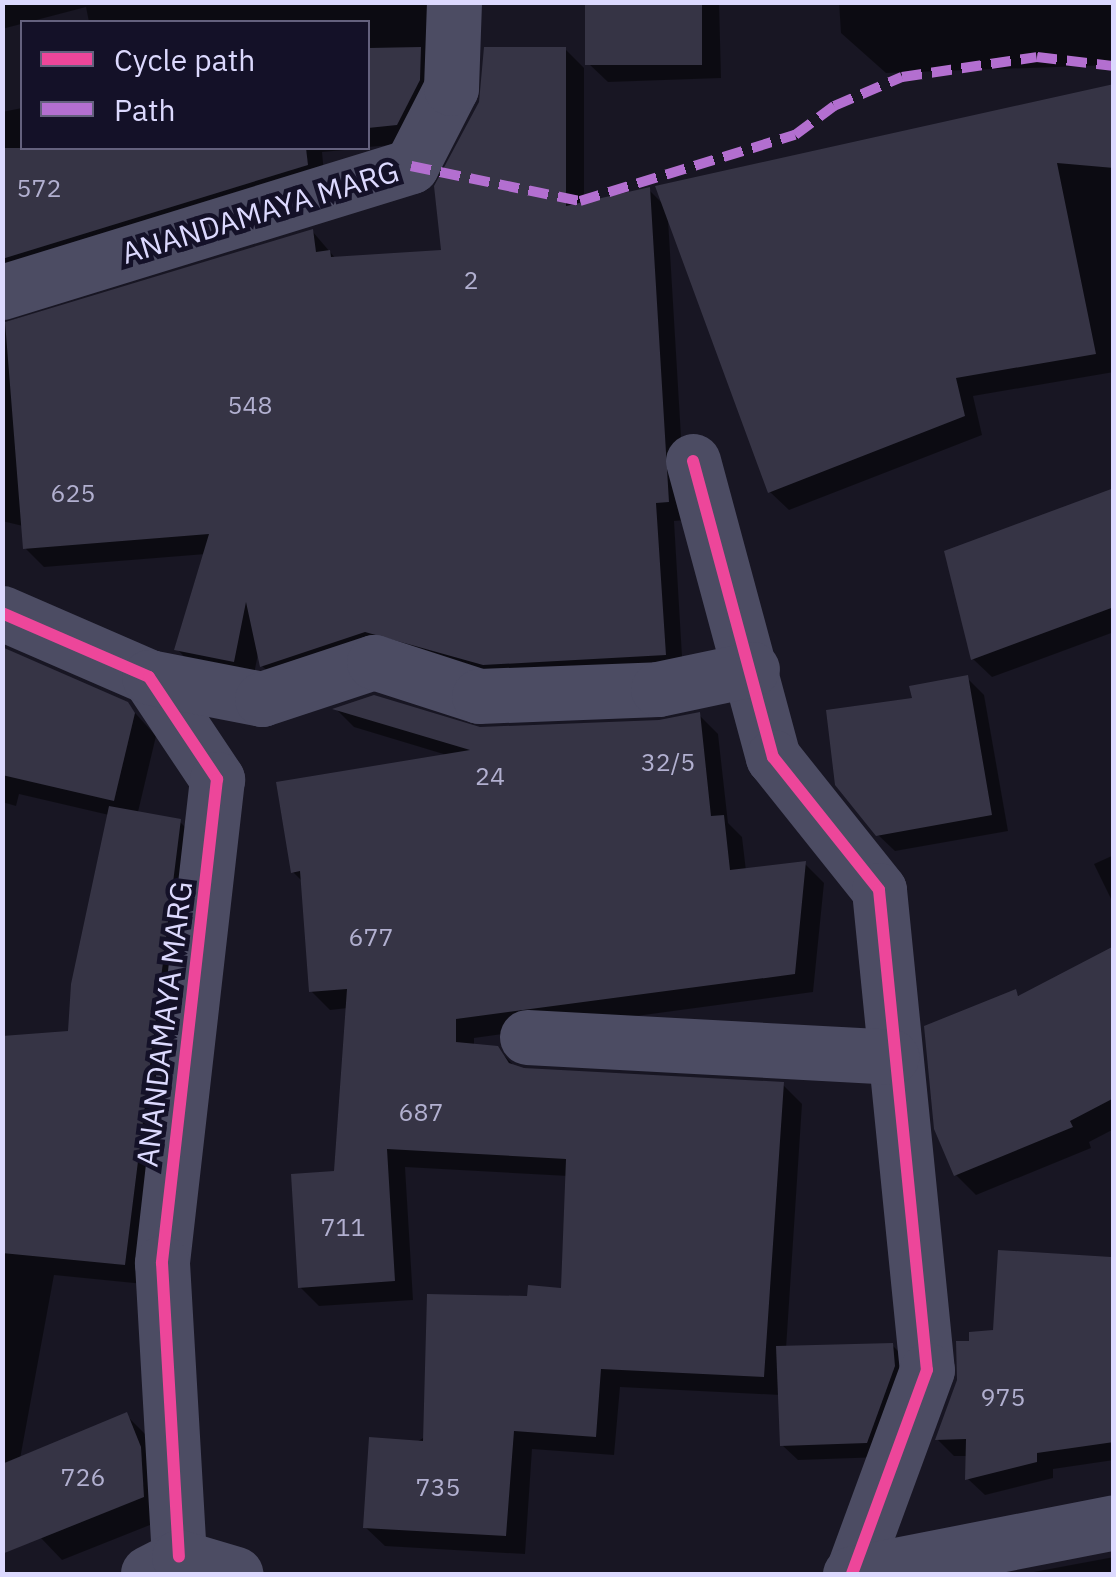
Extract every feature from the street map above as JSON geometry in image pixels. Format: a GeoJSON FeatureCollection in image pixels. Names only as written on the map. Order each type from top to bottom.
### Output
{"type":"FeatureCollection","features":[{"type":"Feature","properties":{"kind":"street","name":"ANANDAMAYA MARG"},"geometry":{"type":"LineString","coordinates":[[2,292],[411,166],[450,88],[454,2]]}},
{"type":"Feature","properties":{"kind":"street"},"geometry":{"type":"LineString","coordinates":[[693,460],[773,757],[879,890],[891,1056],[927,1370],[851,1574]]}},
{"type":"Feature","properties":{"kind":"street"},"geometry":{"type":"LineString","coordinates":[[2,613],[149,677],[262,699],[374,662],[479,696],[658,688],[752,669]]}},
{"type":"Feature","properties":{"kind":"street","name":"ANANDAMAYA MARG"},"geometry":{"type":"LineString","coordinates":[[149,677],[217,778],[162,1263],[162,1566]]}},
{"type":"Feature","properties":{"kind":"street"},"geometry":{"type":"LineString","coordinates":[[527,1037],[891,1056]]}},
{"type":"Feature","properties":{"kind":"street"},"geometry":{"type":"LineString","coordinates":[[851,1574],[1114,1522]]}},
{"type":"Feature","properties":{"kind":"street"},"geometry":{"type":"LineString","coordinates":[[162,1566],[236,1574]]}},
{"type":"Feature","properties":{"kind":"building"},"geometry":{"type":"Polygon","coordinates":[[[585,2],[702,2],[702,65],[585,65],[585,2]]]}},
{"type":"Feature","properties":{"kind":"building"},"geometry":{"type":"Polygon","coordinates":[[[421,47],[420,80],[397,125],[370,128],[370,48],[421,47]]]}},
{"type":"Feature","properties":{"kind":"building"},"geometry":{"type":"Polygon","coordinates":[[[484,47],[566,47],[566,206],[650,187],[669,502],[656,503],[666,655],[483,665],[365,632],[260,667],[246,602],[234,662],[174,650],[209,534],[23,549],[5,322],[313,229],[316,252],[330,250],[331,257],[441,250],[434,186],[479,102],[484,47]]]}},
{"type":"Feature","properties":{"kind":"building"},"geometry":{"type":"Polygon","coordinates":[[[1114,84],[1114,168],[1057,163],[1096,354],[956,378],[965,416],[768,493],[655,186],[1114,84]]]}},
{"type":"Feature","properties":{"kind":"building"},"geometry":{"type":"Polygon","coordinates":[[[2,148],[306,150],[308,165],[2,259],[2,148]]]}},
{"type":"Feature","properties":{"kind":"building"},"geometry":{"type":"Polygon","coordinates":[[[1114,488],[1114,607],[971,660],[944,551],[1114,488]]]}},
{"type":"Feature","properties":{"kind":"building"},"geometry":{"type":"Polygon","coordinates":[[[2,647],[128,702],[135,713],[114,801],[2,775],[2,647]]]}},
{"type":"Feature","properties":{"kind":"building"},"geometry":{"type":"Polygon","coordinates":[[[968,675],[992,815],[876,836],[835,785],[826,710],[912,698],[909,686],[968,675]]]}},
{"type":"Feature","properties":{"kind":"building"},"geometry":{"type":"Polygon","coordinates":[[[374,695],[480,727],[659,720],[700,712],[711,816],[724,815],[730,870],[806,861],[795,974],[456,1019],[456,1042],[498,1046],[509,1063],[524,1068],[784,1082],[764,1377],[601,1369],[596,1437],[514,1431],[506,1536],[363,1528],[369,1437],[423,1441],[427,1294],[527,1296],[528,1285],[561,1288],[566,1159],[387,1149],[395,1281],[298,1288],[291,1174],[334,1171],[347,989],[309,992],[300,871],[291,873],[276,782],[470,750],[332,709],[374,695]]]}},
{"type":"Feature","properties":{"kind":"building"},"geometry":{"type":"Polygon","coordinates":[[[109,806],[181,819],[125,1265],[2,1253],[2,1036],[68,1031],[71,984],[109,806]]]}},
{"type":"Feature","properties":{"kind":"building"},"geometry":{"type":"Polygon","coordinates":[[[1114,946],[1114,1098],[1070,1121],[1073,1127],[954,1176],[934,1129],[924,1026],[1016,989],[1018,996],[1114,946]]]}},
{"type":"Feature","properties":{"kind":"building"},"geometry":{"type":"Polygon","coordinates":[[[998,1250],[1111,1257],[1114,1442],[1037,1453],[1037,1462],[965,1480],[966,1439],[935,1440],[957,1380],[956,1341],[969,1341],[969,1332],[993,1330],[998,1250]]]}},
{"type":"Feature","properties":{"kind":"building"},"geometry":{"type":"Polygon","coordinates":[[[893,1343],[895,1366],[867,1443],[780,1446],[776,1346],[893,1343]]]}},
{"type":"Feature","properties":{"kind":"building"},"geometry":{"type":"Polygon","coordinates":[[[127,1412],[141,1447],[144,1497],[2,1554],[2,1464],[127,1412]]]}},
{"type":"Feature","properties":{"kind":"marked path"},"geometry":{"type":"LineString","coordinates":[[411,166],[580,201],[795,135],[834,106],[902,77],[1037,57],[1114,66]]}},
{"type":"Feature","properties":{"kind":"cycle path"},"geometry":{"type":"LineString","coordinates":[[693,461],[773,757],[879,890],[927,1370],[852,1574]]}},
{"type":"Feature","properties":{"kind":"cycle path"},"geometry":{"type":"LineString","coordinates":[[2,613],[149,677],[217,779],[162,1263],[179,1557]]}}]}
